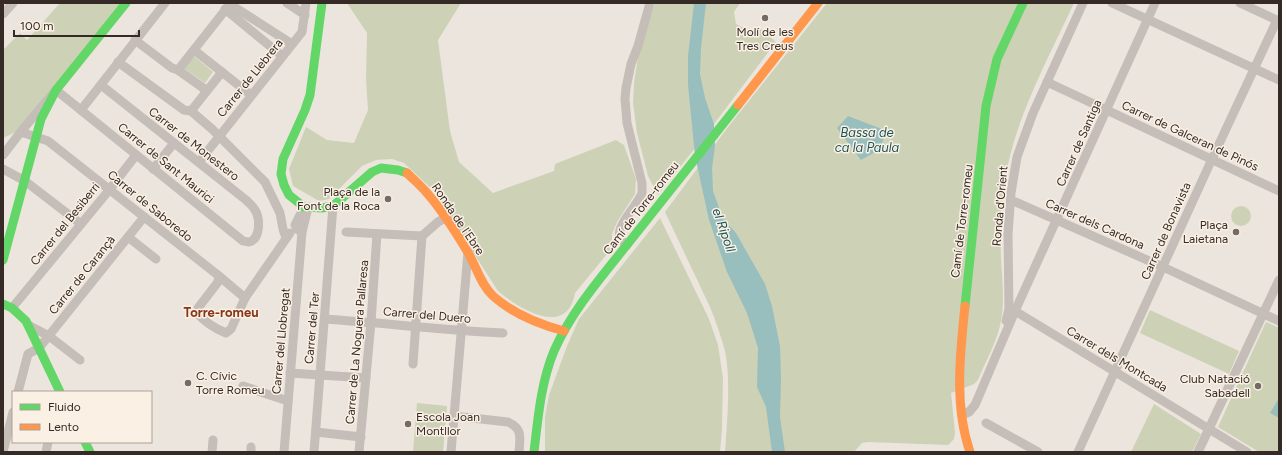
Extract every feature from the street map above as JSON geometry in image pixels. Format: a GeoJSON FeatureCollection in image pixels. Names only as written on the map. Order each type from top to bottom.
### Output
{"type":"FeatureCollection","features":[{"type":"Feature","properties":{"kind":"street"},"geometry":{"type":"LineString","coordinates":[[3,14],[13,3]]}},
{"type":"Feature","properties":{"kind":"street"},"geometry":{"type":"LineString","coordinates":[[3,155],[126,3]]}},
{"type":"Feature","properties":{"kind":"street"},"geometry":{"type":"LineString","coordinates":[[81,110],[165,3]]}},
{"type":"Feature","properties":{"kind":"street"},"geometry":{"type":"LineString","coordinates":[[287,3],[305,15]]}},
{"type":"Feature","properties":{"kind":"street","name":"Carrer de Llebrera"},"geometry":{"type":"LineString","coordinates":[[198,162],[302,32],[306,3]]}},
{"type":"Feature","properties":{"kind":"street"},"geometry":{"type":"LineString","coordinates":[[322,3],[310,95],[305,110],[283,159],[282,174],[284,185],[289,195],[295,201],[306,207],[322,208],[333,206]]}},
{"type":"Feature","properties":{"kind":"street"},"geometry":{"type":"LineString","coordinates":[[627,245],[622,240],[619,233],[621,227],[642,193],[642,183],[627,123],[625,99],[626,88],[631,64],[638,46],[650,3]]}},
{"type":"Feature","properties":{"kind":"street","name":"Camí de Torre-romeu"},"geometry":{"type":"LineString","coordinates":[[534,452],[537,418],[550,361],[564,331],[598,281],[818,3]]}},
{"type":"Feature","properties":{"kind":"street","name":"Camí de Torre-romeu"},"geometry":{"type":"LineString","coordinates":[[969,450],[964,435],[962,416],[960,352],[986,106],[997,58],[1023,3]]}},
{"type":"Feature","properties":{"kind":"street","name":"Ronda d'Orient"},"geometry":{"type":"LineString","coordinates":[[998,351],[1009,309],[1008,250],[1011,200],[1017,157],[1047,82],[1083,3]]}},
{"type":"Feature","properties":{"kind":"street"},"geometry":{"type":"LineString","coordinates":[[1112,3],[1279,80]]}},
{"type":"Feature","properties":{"kind":"street","name":"Carrer de Santiga"},"geometry":{"type":"LineString","coordinates":[[962,416],[969,412],[975,405],[1015,311],[1156,3]]}},
{"type":"Feature","properties":{"kind":"street"},"geometry":{"type":"LineString","coordinates":[[1240,3],[1278,20]]}},
{"type":"Feature","properties":{"kind":"street"},"geometry":{"type":"LineString","coordinates":[[178,70],[228,5]]}},
{"type":"Feature","properties":{"kind":"street"},"geometry":{"type":"LineString","coordinates":[[228,5],[292,44]]}},
{"type":"Feature","properties":{"kind":"street"},"geometry":{"type":"LineString","coordinates":[[228,5],[282,56]]}},
{"type":"Feature","properties":{"kind":"street","name":"Carrer de Bonavista"},"geometry":{"type":"LineString","coordinates":[[1078,452],[1278,20]]}},
{"type":"Feature","properties":{"kind":"street"},"geometry":{"type":"LineString","coordinates":[[135,40],[172,68],[178,70],[206,90]]}},
{"type":"Feature","properties":{"kind":"street"},"geometry":{"type":"LineString","coordinates":[[194,50],[251,95]]}},
{"type":"Feature","properties":{"kind":"street"},"geometry":{"type":"LineString","coordinates":[[118,62],[184,110],[191,111],[212,129],[265,182],[280,213],[286,238]]}},
{"type":"Feature","properties":{"kind":"street"},"geometry":{"type":"LineString","coordinates":[[191,111],[206,90],[222,72]]}},
{"type":"Feature","properties":{"kind":"street","name":"Carrer de Galceran de Pinós"},"geometry":{"type":"LineString","coordinates":[[1047,82],[1279,191]]}},
{"type":"Feature","properties":{"kind":"street","name":"Carrer de Monestero"},"geometry":{"type":"LineString","coordinates":[[101,85],[246,200],[256,210],[259,222],[258,230]]}},
{"type":"Feature","properties":{"kind":"street"},"geometry":{"type":"LineString","coordinates":[[3,260],[41,119],[56,90]]}},
{"type":"Feature","properties":{"kind":"street","name":"Carrer de Sant Maurici"},"geometry":{"type":"LineString","coordinates":[[56,90],[243,241],[250,242],[254,239],[258,230]]}},
{"type":"Feature","properties":{"kind":"street","name":"Carrer de Saboredo"},"geometry":{"type":"LineString","coordinates":[[21,132],[48,141],[245,298]]}},
{"type":"Feature","properties":{"kind":"street"},"geometry":{"type":"LineString","coordinates":[[153,169],[174,143]]}},
{"type":"Feature","properties":{"kind":"street","name":"Carrer del Besiberri"},"geometry":{"type":"LineString","coordinates":[[12,308],[110,189],[136,155]]}},
{"type":"Feature","properties":{"kind":"street","name":"Ronda de l'Ebre"},"geometry":{"type":"LineString","coordinates":[[333,206],[372,172],[381,168],[389,168],[407,173],[427,193],[445,218],[468,252],[481,279],[492,295],[521,315],[543,325],[564,331]]}},
{"type":"Feature","properties":{"kind":"street"},"geometry":{"type":"LineString","coordinates":[[3,169],[25,181],[81,224]]}},
{"type":"Feature","properties":{"kind":"street","name":"Carrer dels Cardona"},"geometry":{"type":"LineString","coordinates":[[1011,200],[1163,267],[1279,321]]}},
{"type":"Feature","properties":{"kind":"street","name":"Carrer del Ter"},"geometry":{"type":"LineString","coordinates":[[314,452],[333,206]]}},
{"type":"Feature","properties":{"kind":"street"},"geometry":{"type":"LineString","coordinates":[[219,276],[218,282],[198,308],[197,313],[219,331],[226,333],[231,329],[245,298],[306,207]]}},
{"type":"Feature","properties":{"kind":"street","name":"Carrer del Llobregat"},"geometry":{"type":"LineString","coordinates":[[284,452],[302,232],[306,207]]}},
{"type":"Feature","properties":{"kind":"street","name":"Carrer de Carançà"},"geometry":{"type":"LineString","coordinates":[[18,391],[28,354],[39,348],[144,217]]}},
{"type":"Feature","properties":{"kind":"street"},"geometry":{"type":"LineString","coordinates":[[346,232],[422,236],[445,218]]}},
{"type":"Feature","properties":{"kind":"street"},"geometry":{"type":"LineString","coordinates":[[295,225],[298,230],[302,232]]}},
{"type":"Feature","properties":{"kind":"street","name":"Carrer de La Noguera Pallaresa"},"geometry":{"type":"LineString","coordinates":[[359,452],[372,322],[377,234]]}},
{"type":"Feature","properties":{"kind":"street"},"geometry":{"type":"LineString","coordinates":[[413,364],[422,236]]}},
{"type":"Feature","properties":{"kind":"street"},"geometry":{"type":"LineString","coordinates":[[128,237],[156,259]]}},
{"type":"Feature","properties":{"kind":"street"},"geometry":{"type":"LineString","coordinates":[[451,452],[468,252]]}},
{"type":"Feature","properties":{"kind":"street"},"geometry":{"type":"LineString","coordinates":[[1198,452],[1279,280]]}},
{"type":"Feature","properties":{"kind":"street"},"geometry":{"type":"LineString","coordinates":[[1009,284],[1014,291],[1024,293]]}},
{"type":"Feature","properties":{"kind":"street"},"geometry":{"type":"LineString","coordinates":[[3,304],[12,308],[26,321],[60,391]]}},
{"type":"Feature","properties":{"kind":"street","name":"Carrer dels Montcada"},"geometry":{"type":"LineString","coordinates":[[1015,311],[1247,452]]}},
{"type":"Feature","properties":{"kind":"street","name":"Carrer del Duero"},"geometry":{"type":"LineString","coordinates":[[325,320],[372,322],[461,331],[502,333]]}},
{"type":"Feature","properties":{"kind":"street"},"geometry":{"type":"LineString","coordinates":[[28,325],[49,336],[80,360]]}},
{"type":"Feature","properties":{"kind":"street"},"geometry":{"type":"LineString","coordinates":[[290,373],[366,378]]}},
{"type":"Feature","properties":{"kind":"street"},"geometry":{"type":"LineString","coordinates":[[243,386],[288,401]]}},
{"type":"Feature","properties":{"kind":"street"},"geometry":{"type":"LineString","coordinates":[[3,452],[12,416]]}},
{"type":"Feature","properties":{"kind":"street"},"geometry":{"type":"LineString","coordinates":[[454,416],[508,422],[514,425],[519,429],[519,452]]}},
{"type":"Feature","properties":{"kind":"street"},"geometry":{"type":"LineString","coordinates":[[986,423],[1038,452]]}},
{"type":"Feature","properties":{"kind":"street"},"geometry":{"type":"LineString","coordinates":[[316,432],[361,437]]}},
{"type":"Feature","properties":{"kind":"street"},"geometry":{"type":"LineString","coordinates":[[212,452],[213,440]]}},
{"type":"Feature","properties":{"kind":"green space"},"geometry":{"type":"Polygon","coordinates":[[[60,3],[123,3],[16,132],[3,138],[3,50],[20,33],[27,40],[60,3]]]}},
{"type":"Feature","properties":{"kind":"green space"},"geometry":{"type":"Polygon","coordinates":[[[347,3],[461,3],[438,40],[450,131],[459,162],[493,193],[554,171],[555,164],[616,140],[624,145],[636,179],[635,194],[617,222],[612,234],[612,248],[575,293],[570,307],[562,314],[552,317],[541,316],[517,305],[498,291],[434,191],[404,163],[392,159],[376,160],[362,166],[329,199],[319,201],[293,186],[289,169],[306,127],[327,140],[354,143],[368,110],[366,79],[367,33],[347,3]]]}},
{"type":"Feature","properties":{"kind":"green space"},"geometry":{"type":"Polygon","coordinates":[[[655,3],[740,3],[734,12],[736,24],[753,33],[759,27],[776,42],[658,195],[648,176],[637,133],[633,103],[638,57],[655,3]]]}},
{"type":"Feature","properties":{"kind":"green space"},"geometry":{"type":"Polygon","coordinates":[[[827,3],[1074,3],[1033,90],[1009,158],[1001,219],[1003,297],[1001,321],[994,343],[978,380],[974,384],[951,393],[955,433],[954,439],[948,445],[868,442],[862,443],[854,452],[725,452],[728,375],[725,351],[710,307],[665,212],[728,127],[827,3]]]}},
{"type":"Feature","properties":{"kind":"green space"},"geometry":{"type":"Polygon","coordinates":[[[193,57],[213,72],[205,83],[185,69],[193,57]]]}},
{"type":"Feature","properties":{"kind":"green space"},"geometry":{"type":"Polygon","coordinates":[[[1241,206],[1248,209],[1251,216],[1248,223],[1241,226],[1234,223],[1231,216],[1234,209],[1241,206]]]}},
{"type":"Feature","properties":{"kind":"green space"},"geometry":{"type":"Polygon","coordinates":[[[660,218],[709,319],[718,345],[723,378],[720,452],[545,452],[545,417],[549,395],[567,346],[579,319],[660,218]]]}},
{"type":"Feature","properties":{"kind":"green space","name":"Club Natació Sabadell"},"geometry":{"type":"Polygon","coordinates":[[[1150,310],[1239,351],[1229,374],[1140,333],[1150,310]]]}},
{"type":"Feature","properties":{"kind":"green space","name":"Club Natació Sabadell"},"geometry":{"type":"Polygon","coordinates":[[[1266,322],[1279,328],[1279,452],[1259,452],[1218,427],[1266,322]]]}},
{"type":"Feature","properties":{"kind":"green space"},"geometry":{"type":"Polygon","coordinates":[[[417,403],[447,406],[443,452],[413,452],[417,403]]]}},
{"type":"Feature","properties":{"kind":"green space","name":"Club Natació Sabadell"},"geometry":{"type":"Polygon","coordinates":[[[1154,404],[1201,434],[1192,452],[1131,452],[1154,404]]]}},
{"type":"Feature","properties":{"kind":"water","name":"el Ripoll"},"geometry":{"type":"Polygon","coordinates":[[[694,3],[706,3],[700,74],[705,98],[714,124],[715,146],[712,168],[713,191],[723,219],[736,233],[765,284],[772,306],[780,346],[780,417],[785,452],[772,452],[766,407],[757,387],[758,348],[747,313],[727,272],[709,220],[695,156],[688,85],[688,56],[694,3]]]}},
{"type":"Feature","properties":{"kind":"water","name":"Bassa de ca la Paula"},"geometry":{"type":"Polygon","coordinates":[[[848,116],[887,131],[879,150],[861,160],[837,128],[848,116]]]}},
{"type":"Feature","properties":{"kind":"water"},"geometry":{"type":"Polygon","coordinates":[[[1279,398],[1279,418],[1270,413],[1279,398]]]}},
{"type":"Feature","properties":{"kind":"traffic: fast"},"geometry":{"type":"LineString","coordinates":[[3,260],[41,119],[56,90],[126,3]]}},
{"type":"Feature","properties":{"kind":"traffic: fast"},"geometry":{"type":"LineString","coordinates":[[322,3],[310,95],[305,110],[283,159],[281,174],[284,185],[289,195],[304,207],[322,208],[333,206],[372,172],[381,168],[398,170],[407,173]]}},
{"type":"Feature","properties":{"kind":"traffic: fast"},"geometry":{"type":"LineString","coordinates":[[965,306],[986,106],[997,59],[1023,3]]}},
{"type":"Feature","properties":{"kind":"traffic: fast"},"geometry":{"type":"LineString","coordinates":[[534,452],[546,375],[561,336],[579,307],[599,280],[738,105]]}},
{"type":"Feature","properties":{"kind":"traffic: fast"},"geometry":{"type":"LineString","coordinates":[[3,304],[12,308],[26,321],[60,391]]}},
{"type":"Feature","properties":{"kind":"traffic: fast"},"geometry":{"type":"LineString","coordinates":[[86,443],[90,452]]}},
{"type":"Feature","properties":{"kind":"traffic: slow"},"geometry":{"type":"LineString","coordinates":[[738,105],[818,3]]}},
{"type":"Feature","properties":{"kind":"traffic: slow"},"geometry":{"type":"LineString","coordinates":[[407,173],[425,190],[443,214],[470,256],[485,286],[493,296],[526,318],[564,331]]}},
{"type":"Feature","properties":{"kind":"traffic: slow"},"geometry":{"type":"LineString","coordinates":[[965,306],[960,361],[960,398],[965,434],[970,452]]}},
{"type":"Feature","properties":{"kind":"place","name":"Molí de les Tres Creus"},"geometry":{"type":"Point","coordinates":[765,18]}},
{"type":"Feature","properties":{"kind":"place","name":"Plaça de la Font de la Roca"},"geometry":{"type":"Point","coordinates":[388,199]}},
{"type":"Feature","properties":{"kind":"place","name":"Plaça Laietana"},"geometry":{"type":"Point","coordinates":[1236,232]}},
{"type":"Feature","properties":{"kind":"place","name":"C. Cívic Torre Romeu"},"geometry":{"type":"Point","coordinates":[188,383]}},
{"type":"Feature","properties":{"kind":"place","name":"Club Natació Sabadell"},"geometry":{"type":"Point","coordinates":[1258,386]}},
{"type":"Feature","properties":{"kind":"place","name":"Escola Joan Montllor"},"geometry":{"type":"Point","coordinates":[408,424]}},
{"type":"Feature","properties":{"kind":"district","name":"Torre-romeu"},"geometry":{"type":"Point","coordinates":[221,312]}}]}
